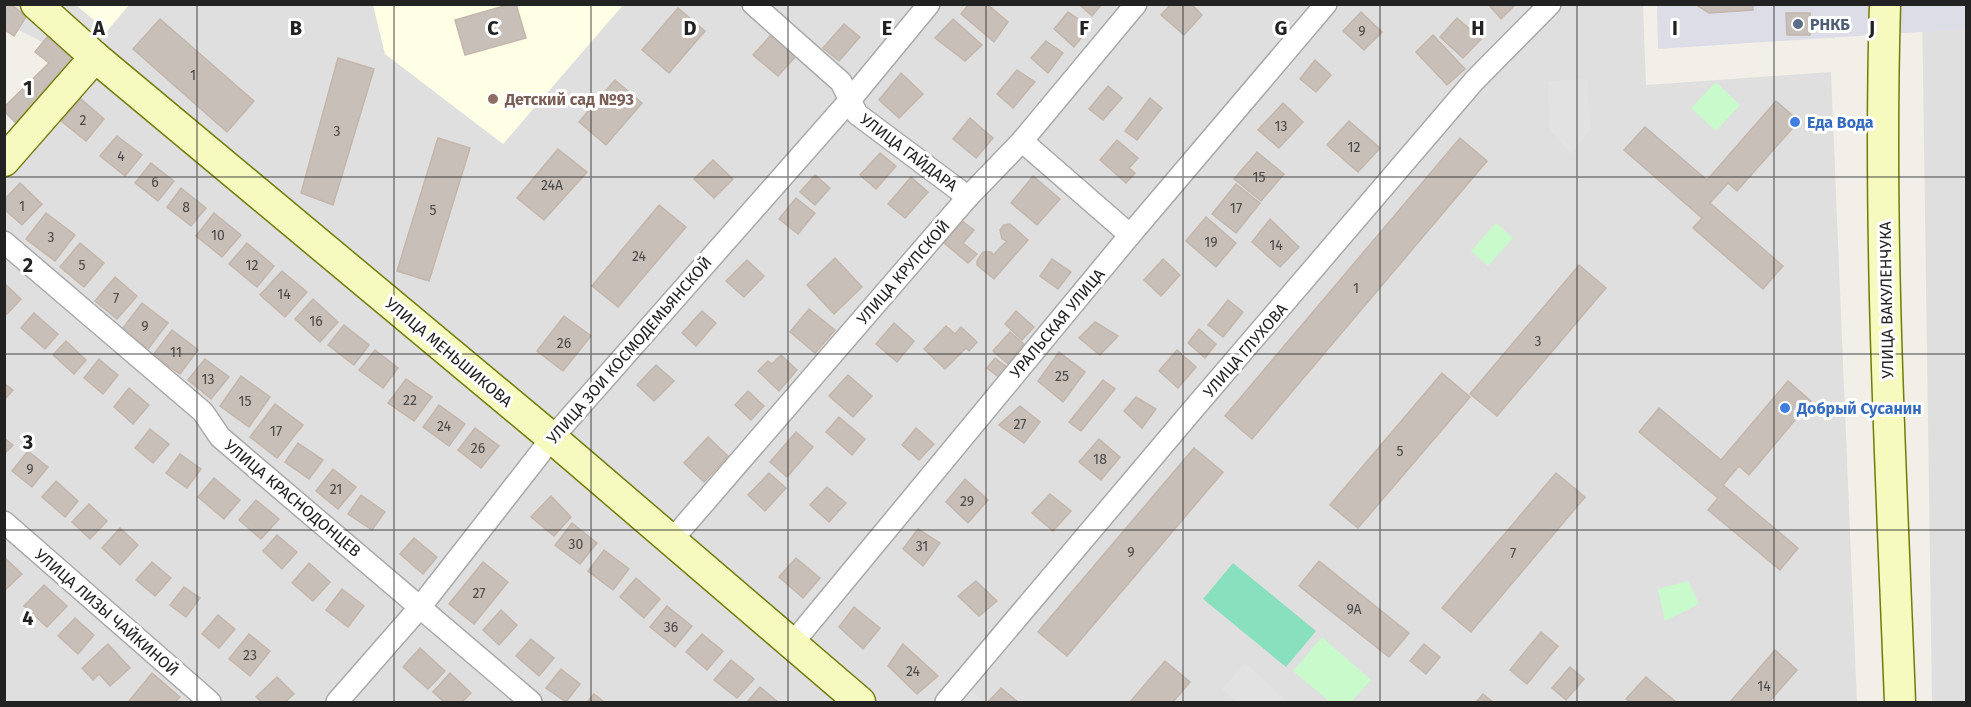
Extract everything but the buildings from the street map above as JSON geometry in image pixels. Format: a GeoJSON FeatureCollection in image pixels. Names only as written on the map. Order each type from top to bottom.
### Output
{"type":"FeatureCollection","features":[{"type":"Feature","properties":{"kind":"street","name":"УЛИЦА МЕНЬШИКОВА"},"geometry":{"type":"LineString","coordinates":[[36,4],[95,57],[552,438],[860,702]]}},
{"type":"Feature","properties":{"kind":"street","name":"УЛИЦА ГАЙДАРА"},"geometry":{"type":"LineString","coordinates":[[753,4],[841,82],[857,114],[968,197]]}},
{"type":"Feature","properties":{"kind":"street","name":"УЛИЦА ЗОИ КОСМОДЕМЬЯНСКОЙ"},"geometry":{"type":"LineString","coordinates":[[337,702],[421,606],[552,438],[850,100],[929,4]]}},
{"type":"Feature","properties":{"kind":"street","name":"УЛИЦА КРУПСКОЙ"},"geometry":{"type":"LineString","coordinates":[[671,541],[968,197],[1022,141],[1136,4]]}},
{"type":"Feature","properties":{"kind":"street","name":"УРАЛЬСКАЯ УЛИЦА"},"geometry":{"type":"LineString","coordinates":[[792,644],[1130,235],[1326,4]]}},
{"type":"Feature","properties":{"kind":"street","name":"УЛИЦА ГЛУХОВА"},"geometry":{"type":"LineString","coordinates":[[946,702],[1474,81],[1550,4]]}},
{"type":"Feature","properties":{"kind":"street","name":"УЛИЦА ВАКУЛЕНЧУКА"},"geometry":{"type":"LineString","coordinates":[[1885,4],[1883,190],[1889,439],[1900,702]]}},
{"type":"Feature","properties":{"kind":"street"},"geometry":{"type":"LineString","coordinates":[[4,161],[95,57]]}},
{"type":"Feature","properties":{"kind":"street"},"geometry":{"type":"LineString","coordinates":[[1022,141],[1130,235]]}},
{"type":"Feature","properties":{"kind":"street","name":"УЛИЦА КРАСНОДОНЦЕВ"},"geometry":{"type":"LineString","coordinates":[[4,242],[203,412],[220,436],[531,702]]}},
{"type":"Feature","properties":{"kind":"street","name":"УЛИЦА ЛИЗЫ ЧАЙКИНОЙ"},"geometry":{"type":"LineString","coordinates":[[4,522],[210,702]]}},
{"type":"Feature","properties":{"kind":"shaded area"},"geometry":{"type":"Polygon","coordinates":[[[1643,4],[1646,85],[1831,72],[1857,702],[863,702],[77,60],[5,23],[4,5],[1643,4]]]}},
{"type":"Feature","properties":{"kind":"shaded area"},"geometry":{"type":"Polygon","coordinates":[[[76,5],[129,5],[107,31],[76,5]]]}},
{"type":"Feature","properties":{"kind":"shaded area","name":"Детский сад №93"},"geometry":{"type":"Polygon","coordinates":[[[373,5],[623,5],[503,144],[385,54],[373,5]]]}},
{"type":"Feature","properties":{"kind":"shaded area"},"geometry":{"type":"Polygon","coordinates":[[[1657,5],[1966,5],[1966,29],[1658,49],[1657,5]]]}},
{"type":"Feature","properties":{"kind":"shaded area"},"geometry":{"type":"Polygon","coordinates":[[[1922,5],[1966,5],[1966,702],[1932,702],[1922,5]]]}},
{"type":"Feature","properties":{"kind":"shaded area"},"geometry":{"type":"Polygon","coordinates":[[[92,73],[840,702],[5,702],[5,173],[92,73]]]}},
{"type":"Feature","properties":{"kind":"shaded area"},"geometry":{"type":"Polygon","coordinates":[[[1587,79],[1591,129],[1571,154],[1550,130],[1548,81],[1587,79]]]}},
{"type":"Feature","properties":{"kind":"shaded area"},"geometry":{"type":"Polygon","coordinates":[[[1245,663],[1283,698],[1278,702],[1237,702],[1222,689],[1245,663]]]}},
{"type":"Feature","properties":{"kind":"shaded area"},"geometry":{"type":"Polygon","coordinates":[[[971,691],[984,702],[960,702],[971,691]]]}},
{"type":"Feature","properties":{"kind":"green space"},"geometry":{"type":"Polygon","coordinates":[[[1716,82],[1740,105],[1716,131],[1691,108],[1716,82]]]}},
{"type":"Feature","properties":{"kind":"green space"},"geometry":{"type":"Polygon","coordinates":[[[1496,223],[1513,238],[1488,266],[1471,251],[1496,223]]]}},
{"type":"Feature","properties":{"kind":"green space"},"geometry":{"type":"Polygon","coordinates":[[[1233,563],[1316,631],[1286,667],[1203,599],[1233,563]]]}},
{"type":"Feature","properties":{"kind":"green space"},"geometry":{"type":"Polygon","coordinates":[[[1688,581],[1699,604],[1665,621],[1658,589],[1688,581]]]}},
{"type":"Feature","properties":{"kind":"green space"},"geometry":{"type":"Polygon","coordinates":[[[1322,637],[1371,680],[1351,702],[1330,702],[1293,671],[1322,637]]]}},
{"type":"Feature","properties":{"kind":"place","name":"РНКБ"},"geometry":{"type":"Point","coordinates":[1798,24]}},
{"type":"Feature","properties":{"kind":"place","name":"Детский сад №93"},"geometry":{"type":"Point","coordinates":[493,99]}},
{"type":"Feature","properties":{"kind":"place","name":"Еда Вода"},"geometry":{"type":"Point","coordinates":[1795,122]}},
{"type":"Feature","properties":{"kind":"place","name":"Добрый Сусанин"},"geometry":{"type":"Point","coordinates":[1785,408]}}]}
